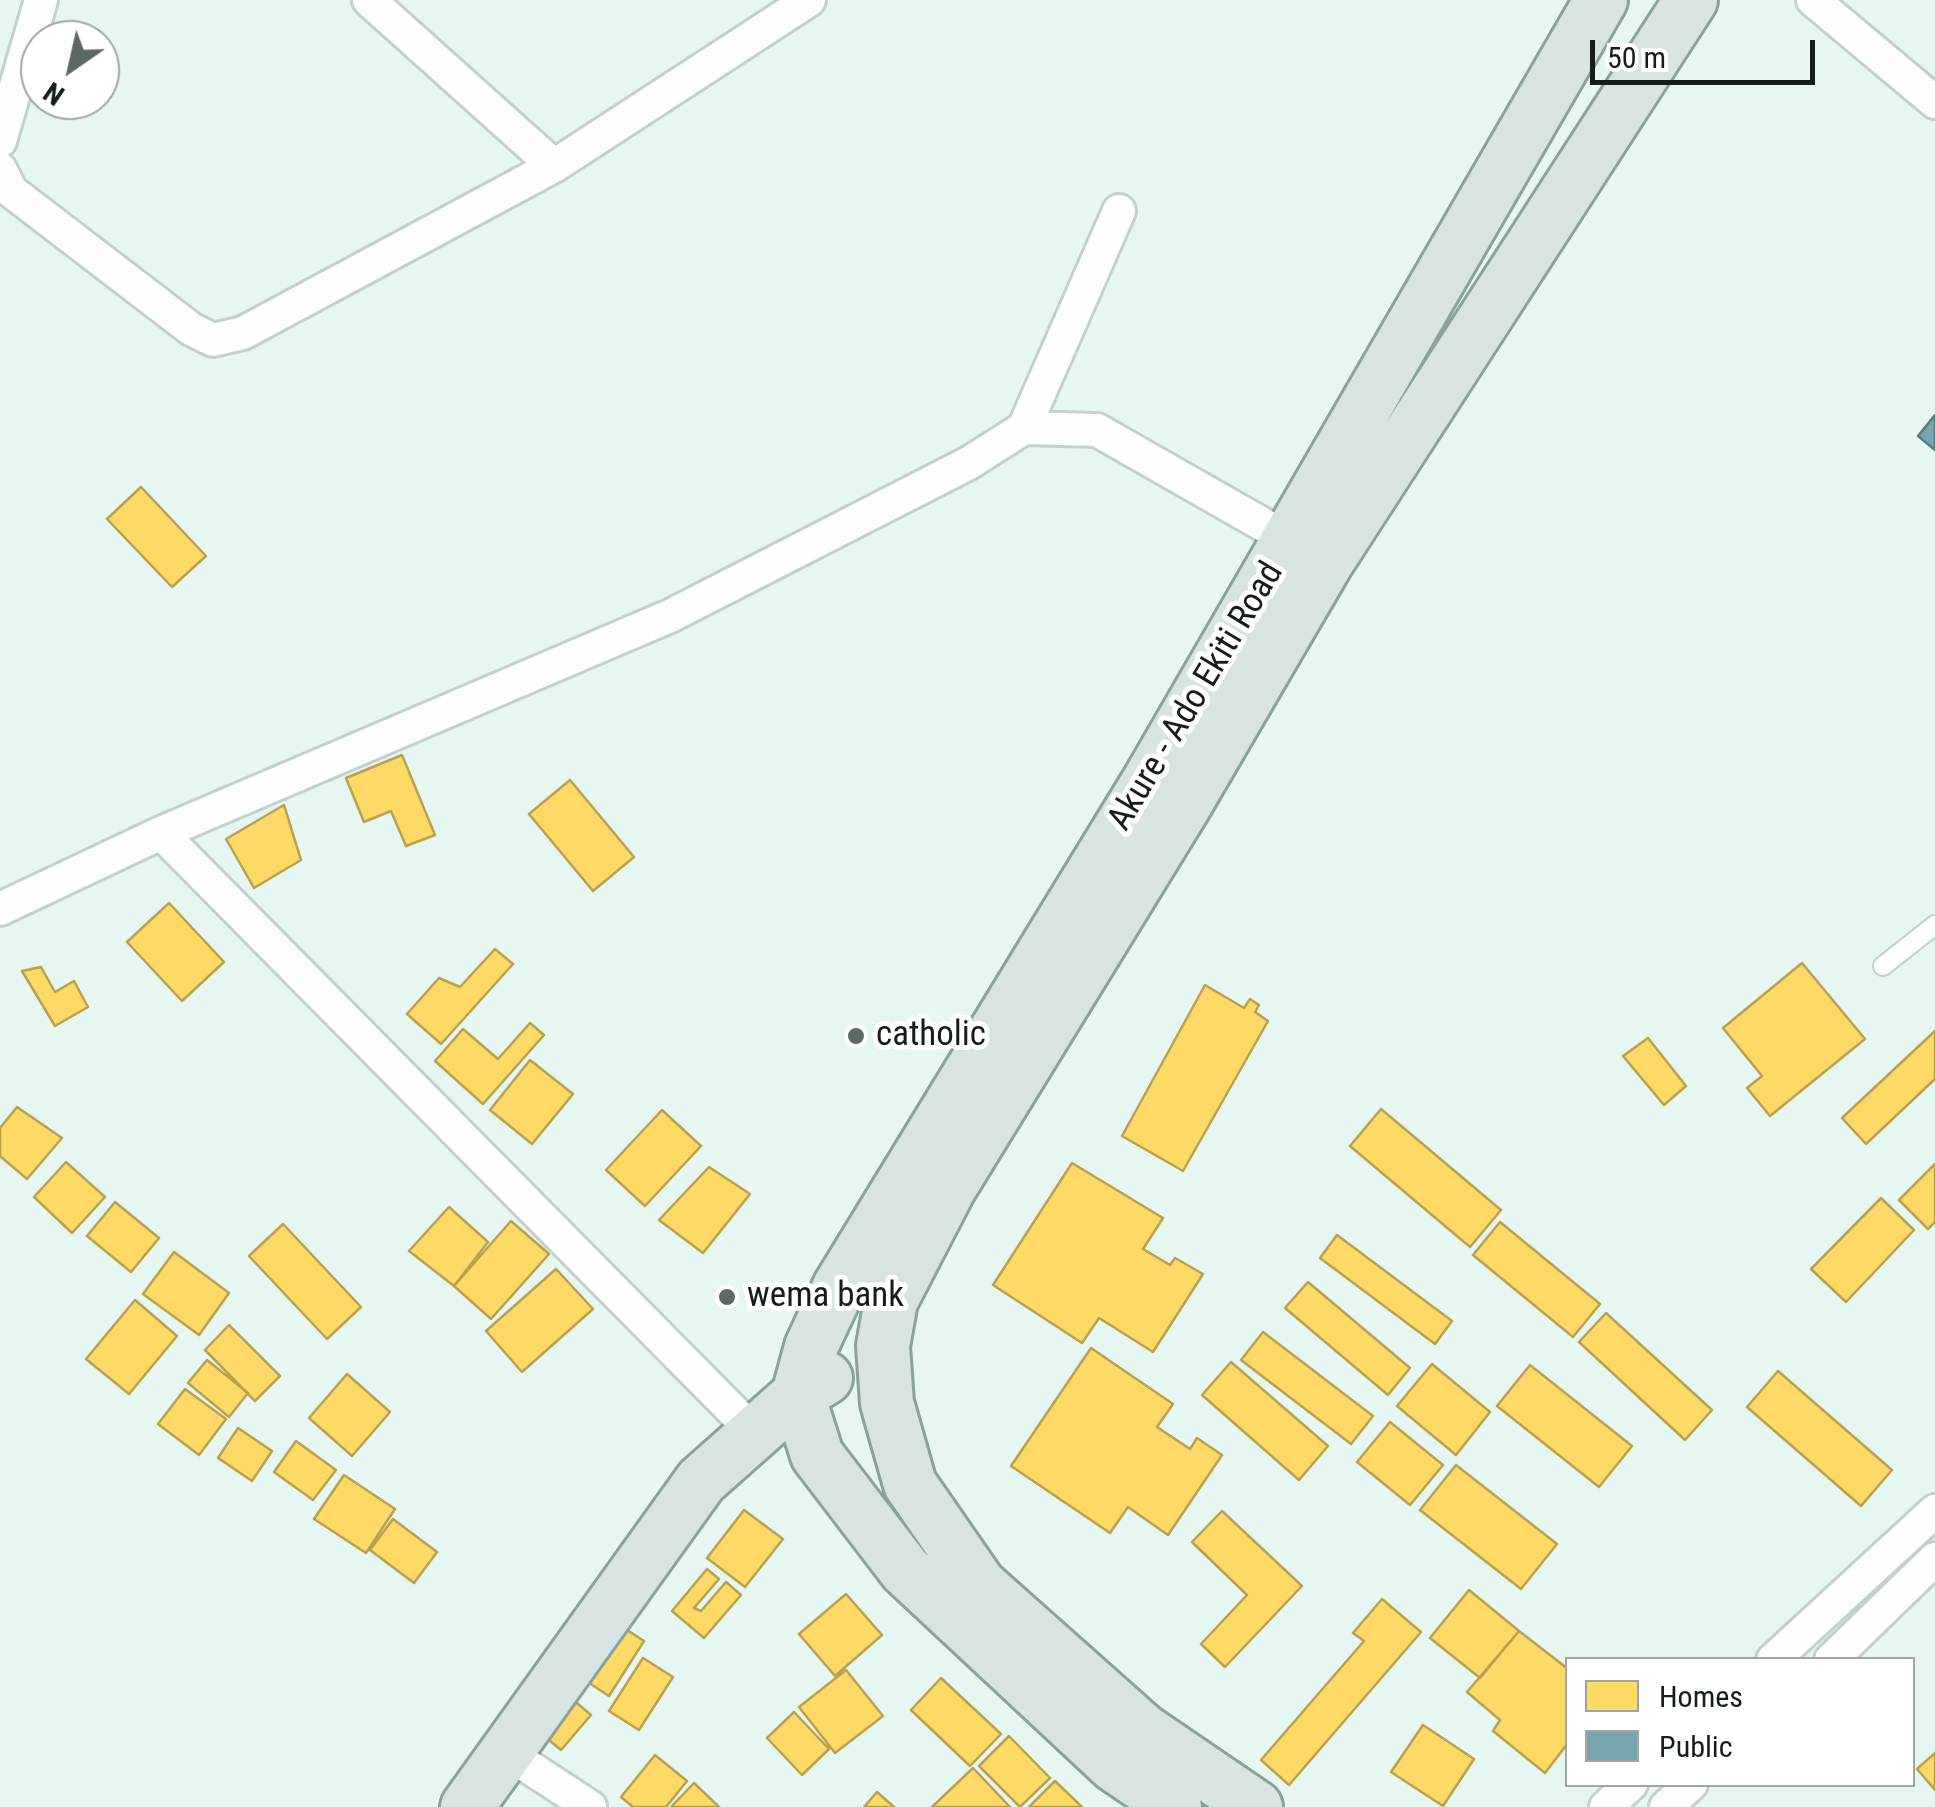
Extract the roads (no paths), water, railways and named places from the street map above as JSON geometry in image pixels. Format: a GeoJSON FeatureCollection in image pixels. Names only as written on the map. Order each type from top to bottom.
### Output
{"type":"FeatureCollection","features":[{"type":"Feature","properties":{"kind":"main road","name":"Akure - Ado Ekiti Road"},"geometry":{"type":"LineString","coordinates":[[798,1395],[811,1348],[839,1287],[1148,782],[1601,0]]}},
{"type":"Feature","properties":{"kind":"main road","name":"Akure - Ado Ekiti Road"},"geometry":{"type":"LineString","coordinates":[[1256,1807],[1143,1730],[980,1585],[910,1484],[887,1403],[883,1346],[891,1302],[916,1246],[1327,562],[1691,0]]}},
{"type":"Feature","properties":{"kind":"main road"},"geometry":{"type":"LineString","coordinates":[[467,1807],[701,1481],[798,1395],[868,1350],[883,1346]]}},
{"type":"Feature","properties":{"kind":"main road"},"geometry":{"type":"LineString","coordinates":[[798,1395],[817,1454],[905,1570],[1114,1765],[1175,1807]]}},
{"type":"Feature","properties":{"kind":"street"},"geometry":{"type":"LineString","coordinates":[[0,142],[40,0]]}},
{"type":"Feature","properties":{"kind":"street"},"geometry":{"type":"LineString","coordinates":[[369,0],[554,166]]}},
{"type":"Feature","properties":{"kind":"street"},"geometry":{"type":"LineString","coordinates":[[0,170],[11,191],[191,330],[213,340],[243,333],[554,166],[809,0]]}},
{"type":"Feature","properties":{"kind":"street"},"geometry":{"type":"LineString","coordinates":[[1814,0],[1935,102]]}},
{"type":"Feature","properties":{"kind":"street"},"geometry":{"type":"LineString","coordinates":[[1024,428],[1119,212]]}},
{"type":"Feature","properties":{"kind":"street"},"geometry":{"type":"LineString","coordinates":[[0,909],[161,833],[670,616],[968,463],[1024,428],[1097,430],[1290,540]]}},
{"type":"Feature","properties":{"kind":"street"},"geometry":{"type":"LineString","coordinates":[[161,833],[754,1432]]}},
{"type":"Feature","properties":{"kind":"street"},"geometry":{"type":"LineString","coordinates":[[1776,1657],[1935,1511]]}},
{"type":"Feature","properties":{"kind":"street"},"geometry":{"type":"LineString","coordinates":[[1834,1657],[1935,1560]]}},
{"type":"Feature","properties":{"kind":"street"},"geometry":{"type":"LineString","coordinates":[[506,1752],[590,1807]]}},
{"type":"Feature","properties":{"kind":"street"},"geometry":{"type":"LineString","coordinates":[[1606,1807],[1629,1787]]}},
{"type":"Feature","properties":{"kind":"street"},"geometry":{"type":"LineString","coordinates":[[1666,1807],[1688,1787]]}},
{"type":"Feature","properties":{"kind":"lane"},"geometry":{"type":"LineString","coordinates":[[1883,966],[1935,925]]}},
{"type":"Feature","properties":{"kind":"place","name":"catholic"},"geometry":{"type":"Point","coordinates":[856,1036]}},
{"type":"Feature","properties":{"kind":"place","name":"wema bank"},"geometry":{"type":"Point","coordinates":[727,1297]}}]}
